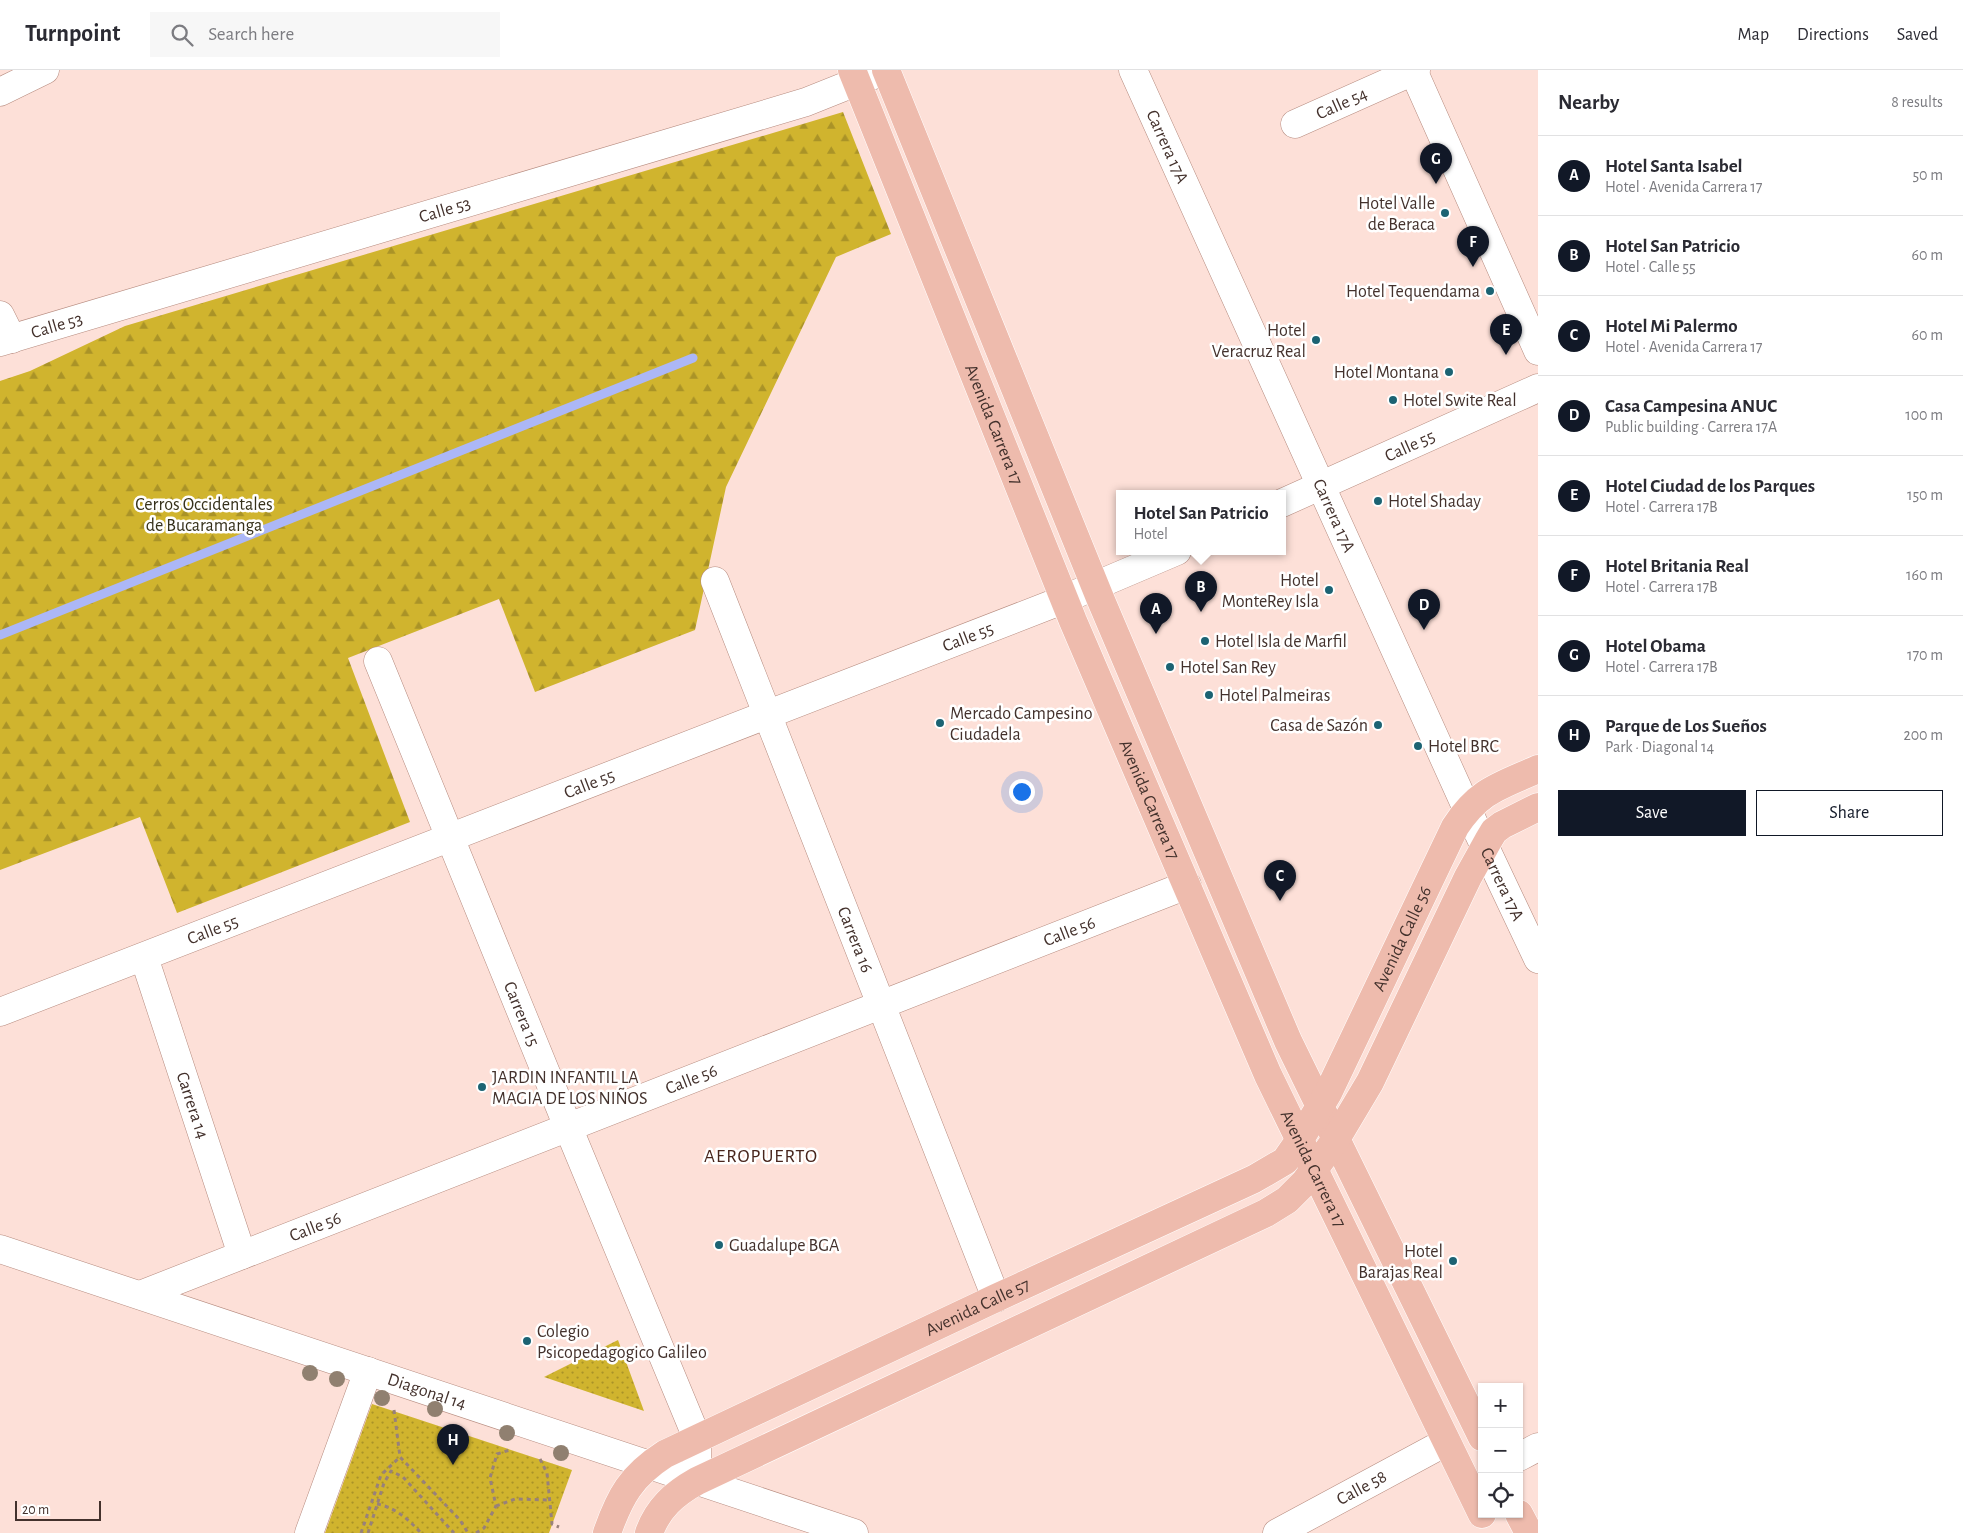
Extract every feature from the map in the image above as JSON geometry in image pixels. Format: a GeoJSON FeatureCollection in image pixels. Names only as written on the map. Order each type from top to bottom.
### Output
{"type":"FeatureCollection","features":[{"type":"Feature","properties":{"kind":"main road","name":"Avenida Carrera 17"},"geometry":{"type":"LineString","coordinates":[[886,70],[1096,587],[1284,1033],[1478,1429]]}},
{"type":"Feature","properties":{"kind":"main road","name":"Avenida Carrera 17"},"geometry":{"type":"LineString","coordinates":[[855,76],[1065,599],[1268,1075],[1313,1171],[1478,1506]]}},
{"type":"Feature","properties":{"kind":"main road","name":"Avenida Calle 56"},"geometry":{"type":"LineString","coordinates":[[1299,1141],[1343,1063],[1447,841],[1467,809],[1475,800],[1493,789],[1538,770]]}},
{"type":"Feature","properties":{"kind":"main road","name":"Avenida Calle 56"},"geometry":{"type":"LineString","coordinates":[[1313,1171],[1336,1139],[1370,1082],[1468,877],[1494,831],[1502,825],[1538,808]]}},
{"type":"Feature","properties":{"kind":"main road","name":"Avenida Calle 57"},"geometry":{"type":"LineString","coordinates":[[606,1533],[624,1490],[649,1465],[664,1454],[1270,1171],[1284,1161],[1299,1141]]}},
{"type":"Feature","properties":{"kind":"main road","name":"Avenida Calle 57"},"geometry":{"type":"LineString","coordinates":[[648,1533],[668,1500],[697,1481],[1266,1213],[1299,1190],[1313,1171]]}},
{"type":"Feature","properties":{"kind":"main road","name":"Avenida Carrera 17"},"geometry":{"type":"LineString","coordinates":[[1484,1518],[1491,1533]]}},
{"type":"Feature","properties":{"kind":"main road"},"geometry":{"type":"LineString","coordinates":[[1521,1518],[1529,1533]]}},
{"type":"Feature","properties":{"kind":"street"},"geometry":{"type":"LineString","coordinates":[[0,92],[45,70]]}},
{"type":"Feature","properties":{"kind":"street","name":"Calle 53"},"geometry":{"type":"LineString","coordinates":[[4,332],[806,102],[855,76],[886,70]]}},
{"type":"Feature","properties":{"kind":"street","name":"Carrera 17A"},"geometry":{"type":"LineString","coordinates":[[1133,70],[1467,809],[1538,959]]}},
{"type":"Feature","properties":{"kind":"street"},"geometry":{"type":"LineString","coordinates":[[1414,70],[1538,351]]}},
{"type":"Feature","properties":{"kind":"street","name":"Calle 54"},"geometry":{"type":"LineString","coordinates":[[1295,124],[1414,70]]}},
{"type":"Feature","properties":{"kind":"street","name":"Calle 55"},"geometry":{"type":"LineString","coordinates":[[1286,501],[1538,388]]}},
{"type":"Feature","properties":{"kind":"street","name":"Calle 55"},"geometry":{"type":"LineString","coordinates":[[0,1012],[768,716],[1096,587],[1168,555]]}},
{"type":"Feature","properties":{"kind":"street","name":"Carrera 16"},"geometry":{"type":"LineString","coordinates":[[716,581],[996,1298]]}},
{"type":"Feature","properties":{"kind":"street","name":"Carrera 15"},"geometry":{"type":"LineString","coordinates":[[378,661],[568,1128],[697,1438],[697,1481]]}},
{"type":"Feature","properties":{"kind":"street","name":"Calle 56"},"geometry":{"type":"LineString","coordinates":[[140,1295],[1187,885]]}},
{"type":"Feature","properties":{"kind":"street","name":"Carrera 14"},"geometry":{"type":"LineString","coordinates":[[144,957],[242,1255]]}},
{"type":"Feature","properties":{"kind":"street","name":"Diagonal 14"},"geometry":{"type":"LineString","coordinates":[[0,1248],[697,1481],[796,1522],[854,1533]]}},
{"type":"Feature","properties":{"kind":"street"},"geometry":{"type":"LineString","coordinates":[[309,1533],[368,1371]]}},
{"type":"Feature","properties":{"kind":"street","name":"Calle 58"},"geometry":{"type":"LineString","coordinates":[[1277,1533],[1446,1442]]}},
{"type":"Feature","properties":{"kind":"street"},"geometry":{"type":"LineString","coordinates":[[1523,1455],[1538,1447]]}},
{"type":"Feature","properties":{"kind":"path"},"geometry":{"type":"LineString","coordinates":[[403,1383],[394,1411],[400,1457],[460,1520],[468,1533]]}},
{"type":"Feature","properties":{"kind":"path"},"geometry":{"type":"LineString","coordinates":[[476,1533],[484,1528],[496,1506],[490,1478],[497,1454],[511,1450],[518,1452]]}},
{"type":"Feature","properties":{"kind":"path"},"geometry":{"type":"LineString","coordinates":[[361,1533],[380,1475],[400,1457]]}},
{"type":"Feature","properties":{"kind":"path"},"geometry":{"type":"LineString","coordinates":[[534,1457],[541,1460],[547,1473],[552,1524],[559,1527]]}},
{"type":"Feature","properties":{"kind":"path"},"geometry":{"type":"LineString","coordinates":[[368,1533],[384,1483],[391,1471],[403,1477],[454,1533]]}},
{"type":"Feature","properties":{"kind":"path"},"geometry":{"type":"LineString","coordinates":[[496,1506],[515,1499],[550,1500]]}},
{"type":"Feature","properties":{"kind":"path"},"geometry":{"type":"LineString","coordinates":[[377,1504],[388,1505],[409,1520],[421,1533]]}},
{"type":"Feature","properties":{"kind":"green space","name":"Cerros Occidentales de Bucaramanga"},"geometry":{"type":"Polygon","coordinates":[[[843,112],[891,234],[836,257],[726,487],[695,630],[535,692],[499,599],[348,658],[410,822],[177,913],[140,817],[0,870],[0,381],[30,371],[125,326],[843,112]]]}},
{"type":"Feature","properties":{"kind":"green space"},"geometry":{"type":"Polygon","coordinates":[[[618,1340],[644,1411],[544,1377],[618,1340]]]}},
{"type":"Feature","properties":{"kind":"green space"},"geometry":{"type":"Polygon","coordinates":[[[372,1404],[572,1470],[549,1533],[325,1533],[372,1404]]]}},
{"type":"Feature","properties":{"kind":"waterway"},"geometry":{"type":"LineString","coordinates":[[0,635],[693,358]]}},
{"type":"Feature","properties":{"kind":"place","name":"Hotel Obama"},"geometry":{"type":"Point","coordinates":[1436,184]}},
{"type":"Feature","properties":{"kind":"place","name":"Hotel Valle de Beraca"},"geometry":{"type":"Point","coordinates":[1445,213]}},
{"type":"Feature","properties":{"kind":"place","name":"Hotel Britania Real"},"geometry":{"type":"Point","coordinates":[1473,267]}},
{"type":"Feature","properties":{"kind":"place","name":"Hotel Tequendama"},"geometry":{"type":"Point","coordinates":[1490,291]}},
{"type":"Feature","properties":{"kind":"place","name":"Hotel Veracruz Real"},"geometry":{"type":"Point","coordinates":[1316,340]}},
{"type":"Feature","properties":{"kind":"place","name":"Hotel Ciudad de los Parques"},"geometry":{"type":"Point","coordinates":[1506,355]}},
{"type":"Feature","properties":{"kind":"place","name":"Hotel Montana"},"geometry":{"type":"Point","coordinates":[1449,372]}},
{"type":"Feature","properties":{"kind":"place","name":"Hotel Swite Real"},"geometry":{"type":"Point","coordinates":[1393,400]}},
{"type":"Feature","properties":{"kind":"place","name":"Hotel Shaday"},"geometry":{"type":"Point","coordinates":[1378,501]}},
{"type":"Feature","properties":{"kind":"place","name":"Hotel MonteRey Isla"},"geometry":{"type":"Point","coordinates":[1329,590]}},
{"type":"Feature","properties":{"kind":"place","name":"Hotel San Patricio"},"geometry":{"type":"Point","coordinates":[1201,612]}},
{"type":"Feature","properties":{"kind":"place","name":"Casa Campesina ANUC"},"geometry":{"type":"Point","coordinates":[1424,630]}},
{"type":"Feature","properties":{"kind":"place","name":"Hotel Santa Isabel"},"geometry":{"type":"Point","coordinates":[1156,634]}},
{"type":"Feature","properties":{"kind":"place","name":"Hotel Isla de Marfil"},"geometry":{"type":"Point","coordinates":[1205,641]}},
{"type":"Feature","properties":{"kind":"place","name":"Hotel San Rey"},"geometry":{"type":"Point","coordinates":[1170,667]}},
{"type":"Feature","properties":{"kind":"place","name":"Hotel Palmeiras"},"geometry":{"type":"Point","coordinates":[1209,695]}},
{"type":"Feature","properties":{"kind":"place","name":"Mercado Campesino Ciudadela"},"geometry":{"type":"Point","coordinates":[940,723]}},
{"type":"Feature","properties":{"kind":"place","name":"Casa de Sazón"},"geometry":{"type":"Point","coordinates":[1378,725]}},
{"type":"Feature","properties":{"kind":"place","name":"Hotel BRC"},"geometry":{"type":"Point","coordinates":[1418,746]}},
{"type":"Feature","properties":{"kind":"place","name":"Hotel Mi Palermo"},"geometry":{"type":"Point","coordinates":[1280,901]}},
{"type":"Feature","properties":{"kind":"place","name":"JARDIN INFANTIL LA MAGIA DE LOS NIÑOS"},"geometry":{"type":"Point","coordinates":[482,1087]}},
{"type":"Feature","properties":{"kind":"place","name":"Guadalupe BGA"},"geometry":{"type":"Point","coordinates":[719,1245]}},
{"type":"Feature","properties":{"kind":"place","name":"Hotel Barajas Real"},"geometry":{"type":"Point","coordinates":[1453,1261]}},
{"type":"Feature","properties":{"kind":"place","name":"Colegio Psicopedagogico Galileo"},"geometry":{"type":"Point","coordinates":[527,1341]}},
{"type":"Feature","properties":{"kind":"place","name":"Parque de Los Sueños"},"geometry":{"type":"Point","coordinates":[453,1465]}},
{"type":"Feature","properties":{"kind":"district","name":"AEROPUERTO"},"geometry":{"type":"Point","coordinates":[761,1155]}}]}
